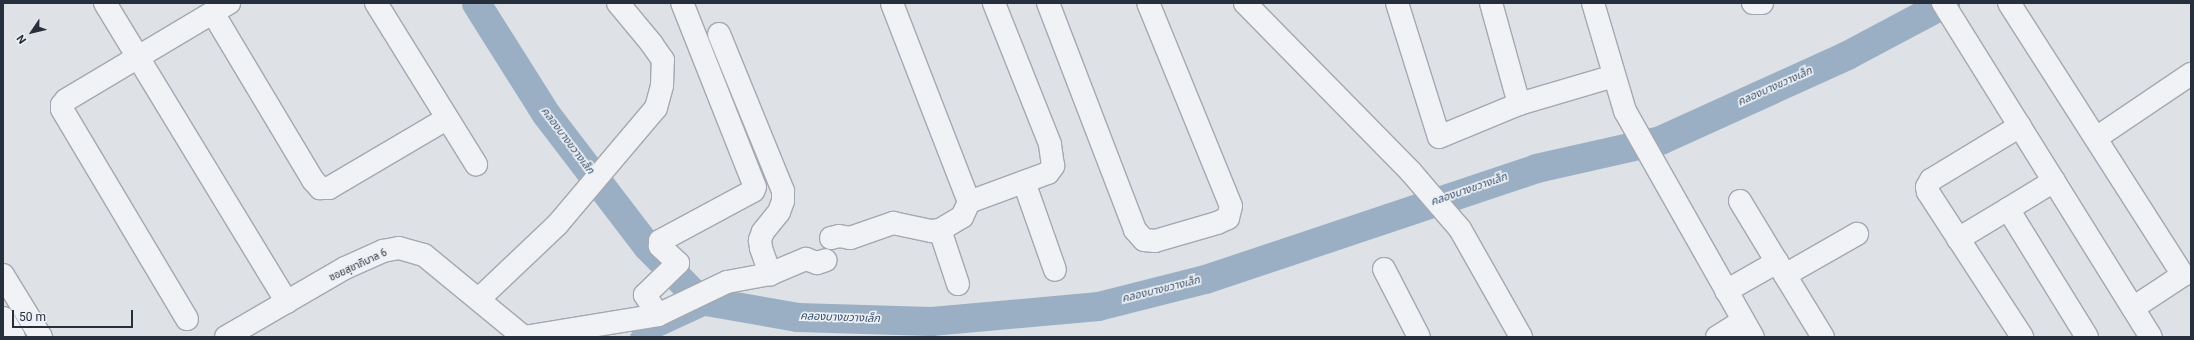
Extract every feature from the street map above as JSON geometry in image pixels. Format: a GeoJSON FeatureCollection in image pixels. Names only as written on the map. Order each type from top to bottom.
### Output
{"type":"FeatureCollection","features":[{"type":"Feature","properties":{"kind":"street"},"geometry":{"type":"LineString","coordinates":[[105,3],[287,302]]}},
{"type":"Feature","properties":{"kind":"street"},"geometry":{"type":"LineString","coordinates":[[376,3],[446,119],[476,164]]}},
{"type":"Feature","properties":{"kind":"street"},"geometry":{"type":"LineString","coordinates":[[479,299],[557,225],[656,108],[662,85],[663,60],[652,44],[618,3]]}},
{"type":"Feature","properties":{"kind":"street"},"geometry":{"type":"LineString","coordinates":[[658,315],[644,296],[677,266],[678,261],[660,246],[660,241],[753,191],[755,187],[682,3]]}},
{"type":"Feature","properties":{"kind":"street"},"geometry":{"type":"LineString","coordinates":[[892,3],[969,202]]}},
{"type":"Feature","properties":{"kind":"street"},"geometry":{"type":"LineString","coordinates":[[524,337],[658,315],[727,282],[770,274],[894,222],[932,231],[940,230],[962,217],[969,202],[1051,171],[1053,166],[1050,144],[994,3]]}},
{"type":"Feature","properties":{"kind":"street"},"geometry":{"type":"LineString","coordinates":[[1048,3],[1135,230],[1144,240],[1155,241],[1217,223],[1228,218],[1231,206],[1148,3]]}},
{"type":"Feature","properties":{"kind":"street"},"geometry":{"type":"LineString","coordinates":[[1245,3],[1410,172],[1460,229],[1521,337]]}},
{"type":"Feature","properties":{"kind":"street"},"geometry":{"type":"LineString","coordinates":[[1397,3],[1439,137],[1519,104],[1614,76]]}},
{"type":"Feature","properties":{"kind":"street"},"geometry":{"type":"LineString","coordinates":[[1491,3],[1519,104]]}},
{"type":"Feature","properties":{"kind":"street"},"geometry":{"type":"LineString","coordinates":[[1593,3],[1625,111],[1748,329],[1717,337]]}},
{"type":"Feature","properties":{"kind":"street"},"geometry":{"type":"LineString","coordinates":[[1753,3],[1762,3]]}},
{"type":"Feature","properties":{"kind":"street"},"geometry":{"type":"LineString","coordinates":[[1943,3],[2151,337]]}},
{"type":"Feature","properties":{"kind":"street"},"geometry":{"type":"LineString","coordinates":[[2009,3],[2187,281],[2133,308]]}},
{"type":"Feature","properties":{"kind":"street"},"geometry":{"type":"LineString","coordinates":[[187,319],[62,109],[66,100],[221,8],[313,180],[320,188],[329,188],[446,119]]}},
{"type":"Feature","properties":{"kind":"street"},"geometry":{"type":"LineString","coordinates":[[719,34],[783,191],[783,201],[779,212],[760,240],[761,248],[770,274]]}},
{"type":"Feature","properties":{"kind":"street"},"geometry":{"type":"LineString","coordinates":[[2096,138],[2191,74]]}},
{"type":"Feature","properties":{"kind":"street"},"geometry":{"type":"LineString","coordinates":[[2020,126],[1931,180],[1927,187],[1928,192],[2022,337]]}},
{"type":"Feature","properties":{"kind":"street"},"geometry":{"type":"LineString","coordinates":[[1958,239],[2054,181]]}},
{"type":"Feature","properties":{"kind":"street"},"geometry":{"type":"LineString","coordinates":[[1024,182],[1055,270]]}},
{"type":"Feature","properties":{"kind":"street"},"geometry":{"type":"LineString","coordinates":[[1740,201],[1823,337]]}},
{"type":"Feature","properties":{"kind":"street"},"geometry":{"type":"LineString","coordinates":[[2008,209],[2088,337]]}},
{"type":"Feature","properties":{"kind":"street"},"geometry":{"type":"LineString","coordinates":[[940,230],[958,284]]}},
{"type":"Feature","properties":{"kind":"street"},"geometry":{"type":"LineString","coordinates":[[1726,292],[1857,234]]}},
{"type":"Feature","properties":{"kind":"street","name":"ซอยสุขาภิบาล 6"},"geometry":{"type":"LineString","coordinates":[[226,337],[345,268],[383,251],[399,248],[424,255],[524,337]]}},
{"type":"Feature","properties":{"kind":"street"},"geometry":{"type":"LineString","coordinates":[[1384,269],[1418,337]]}},
{"type":"Feature","properties":{"kind":"street"},"geometry":{"type":"LineString","coordinates":[[3,275],[40,337]]}},
{"type":"Feature","properties":{"kind":"street"},"geometry":{"type":"LineString","coordinates":[[3,318],[14,337]]}},
{"type":"Feature","properties":{"kind":"waterway","name":"คลองบางขวางเล็ก"},"geometry":{"type":"LineString","coordinates":[[476,3],[546,114],[647,246],[700,300],[797,317],[931,321],[1098,306],[1205,279],[1536,168],[1660,140],[1847,55],[1945,3]]}},
{"type":"Feature","properties":{"kind":"waterway"},"geometry":{"type":"LineString","coordinates":[[638,337],[714,302]]}}]}
